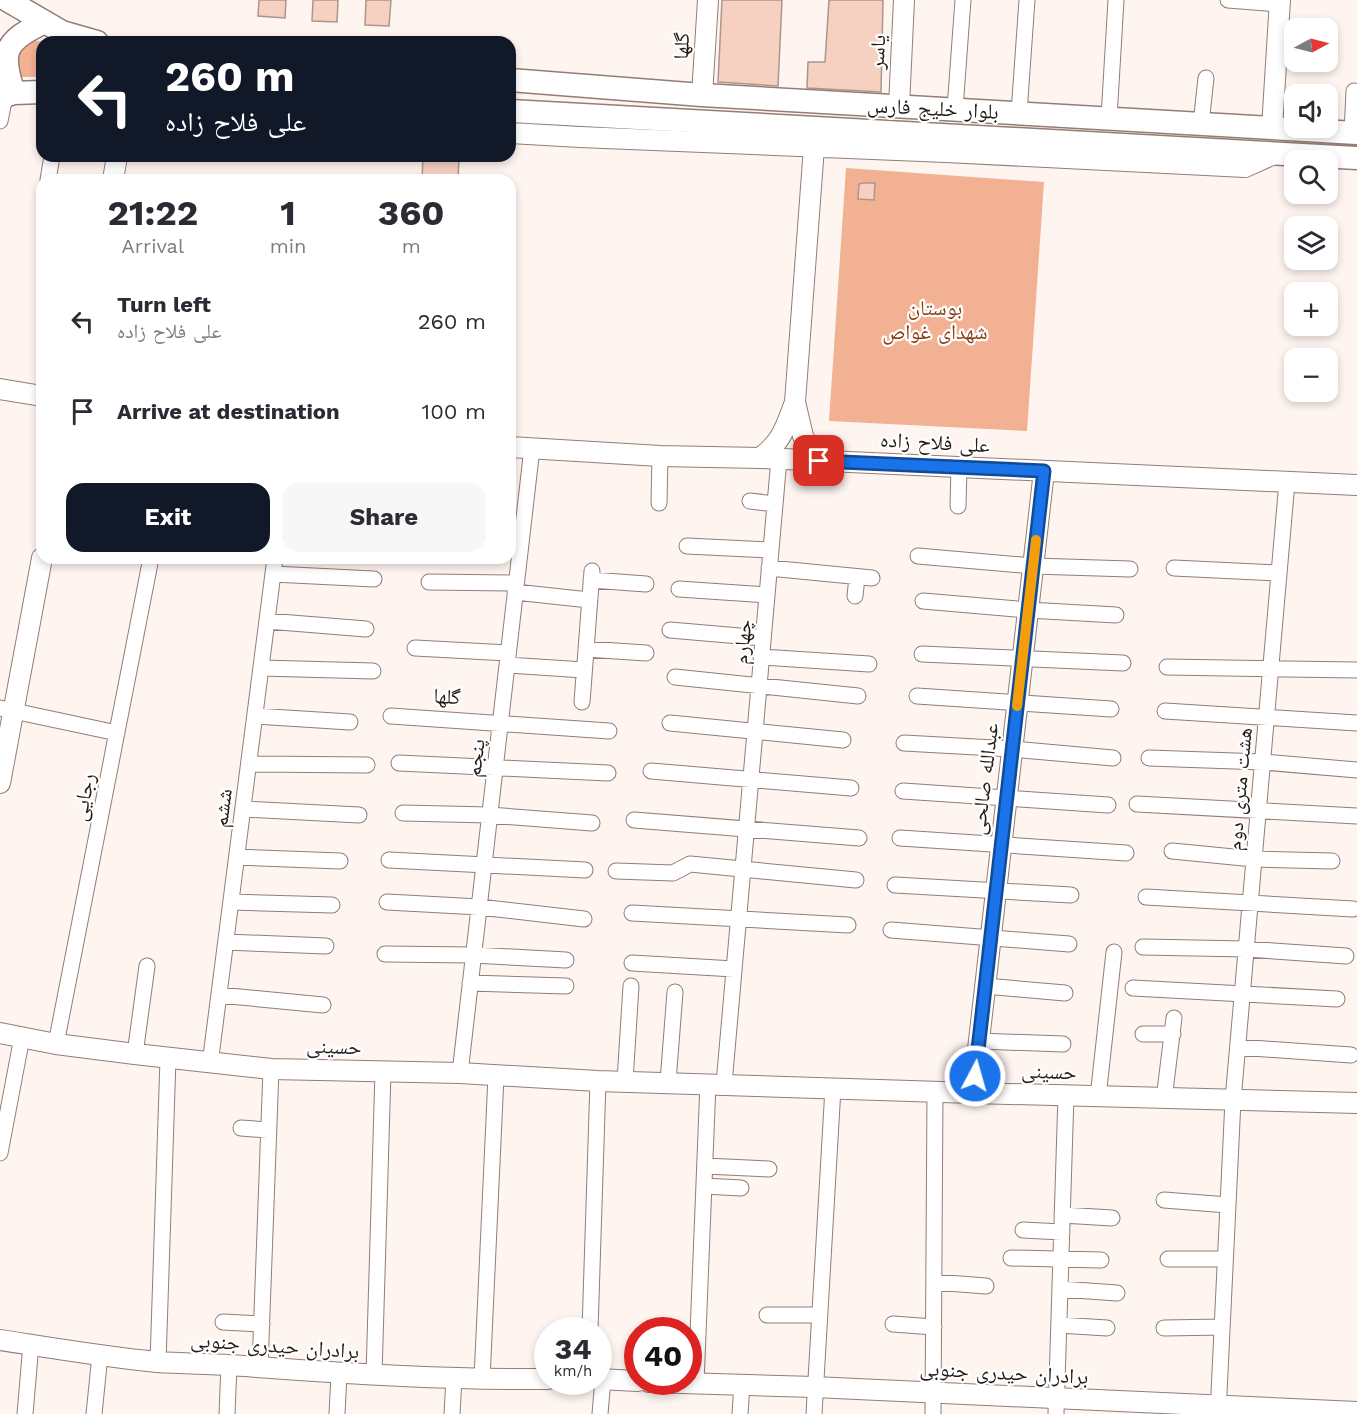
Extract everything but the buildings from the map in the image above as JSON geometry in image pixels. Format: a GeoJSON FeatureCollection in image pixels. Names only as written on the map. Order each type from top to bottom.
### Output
{"type":"FeatureCollection","features":[{"type":"Feature","properties":{"kind":"main road"},"geometry":{"type":"LineString","coordinates":[[7,0],[62,32],[76,36]]}},
{"type":"Feature","properties":{"kind":"main road"},"geometry":{"type":"LineString","coordinates":[[36,92],[6,95],[5,59],[13,40],[45,22]]}},
{"type":"Feature","properties":{"kind":"main road","name":"بلوار خلیج فارس"},"geometry":{"type":"LineString","coordinates":[[516,80],[702,94],[1354,133]]}},
{"type":"Feature","properties":{"kind":"main road","name":"بلوار خلیج فارس"},"geometry":{"type":"LineString","coordinates":[[516,111],[1357,158]]}},
{"type":"Feature","properties":{"kind":"street","name":"گلها"},"geometry":{"type":"LineString","coordinates":[[702,94],[708,0]]}},
{"type":"Feature","properties":{"kind":"street","name":"یاسر"},"geometry":{"type":"LineString","coordinates":[[899,106],[904,0]]}},
{"type":"Feature","properties":{"kind":"street"},"geometry":{"type":"LineString","coordinates":[[955,109],[963,0]]}},
{"type":"Feature","properties":{"kind":"street"},"geometry":{"type":"LineString","coordinates":[[1019,113],[1027,0]]}},
{"type":"Feature","properties":{"kind":"street"},"geometry":{"type":"LineString","coordinates":[[1109,118],[1116,0]]}},
{"type":"Feature","properties":{"kind":"street"},"geometry":{"type":"LineString","coordinates":[[1228,0],[1280,2],[1272,128]]}},
{"type":"Feature","properties":{"kind":"street"},"geometry":{"type":"LineString","coordinates":[[1201,124],[1206,78]]}},
{"type":"Feature","properties":{"kind":"street"},"geometry":{"type":"LineString","coordinates":[[1354,91],[1354,133]]}},
{"type":"Feature","properties":{"kind":"street"},"geometry":{"type":"LineString","coordinates":[[0,121],[6,95]]}},
{"type":"Feature","properties":{"kind":"street"},"geometry":{"type":"LineString","coordinates":[[516,132],[1245,166],[1274,154]]}},
{"type":"Feature","properties":{"kind":"street"},"geometry":{"type":"LineString","coordinates":[[769,459],[784,431],[795,402],[814,147]]}},
{"type":"Feature","properties":{"kind":"street"},"geometry":{"type":"LineString","coordinates":[[0,389],[36,395]]}},
{"type":"Feature","properties":{"kind":"street"},"geometry":{"type":"LineString","coordinates":[[795,402],[803,436],[812,453],[838,462]]}},
{"type":"Feature","properties":{"kind":"street","name":"علی فلاح زاده"},"geometry":{"type":"LineString","coordinates":[[516,447],[660,456],[1357,485]]}},
{"type":"Feature","properties":{"kind":"street","name":"پنجم"},"geometry":{"type":"LineString","coordinates":[[516,534],[532,448]]}},
{"type":"Feature","properties":{"kind":"street"},"geometry":{"type":"LineString","coordinates":[[659,503],[660,456]]}},
{"type":"Feature","properties":{"kind":"street","name":"چهارم"},"geometry":{"type":"LineString","coordinates":[[699,1317],[705,1166],[734,969],[775,504],[769,459]]}},
{"type":"Feature","properties":{"kind":"street"},"geometry":{"type":"LineString","coordinates":[[958,506],[959,467]]}},
{"type":"Feature","properties":{"kind":"street","name":"عبدالله صالحی"},"geometry":{"type":"LineString","coordinates":[[973,1093],[1044,471]]}},
{"type":"Feature","properties":{"kind":"street","name":"هشت متری دوم"},"geometry":{"type":"LineString","coordinates":[[1218,1410],[1233,1100],[1287,482]]}},
{"type":"Feature","properties":{"kind":"street"},"geometry":{"type":"LineString","coordinates":[[750,501],[775,504]]}},
{"type":"Feature","properties":{"kind":"street"},"geometry":{"type":"LineString","coordinates":[[687,546],[771,550]]}},
{"type":"Feature","properties":{"kind":"street"},"geometry":{"type":"LineString","coordinates":[[918,556],[1033,566],[1130,569]]}},
{"type":"Feature","properties":{"kind":"street"},"geometry":{"type":"LineString","coordinates":[[0,783],[7,710],[41,564]]}},
{"type":"Feature","properties":{"kind":"street","name":"رجایی"},"geometry":{"type":"LineString","coordinates":[[56,1044],[150,564]]}},
{"type":"Feature","properties":{"kind":"street","name":"ششم"},"geometry":{"type":"LineString","coordinates":[[210,1064],[274,564]]}},
{"type":"Feature","properties":{"kind":"street","name":"پنجم"},"geometry":{"type":"LineString","coordinates":[[460,1073],[515,588],[515,564]]}},
{"type":"Feature","properties":{"kind":"street"},"geometry":{"type":"LineString","coordinates":[[769,568],[865,578],[855,596]]}},
{"type":"Feature","properties":{"kind":"street"},"geometry":{"type":"LineString","coordinates":[[1174,568],[1279,573]]}},
{"type":"Feature","properties":{"kind":"street"},"geometry":{"type":"LineString","coordinates":[[273,574],[374,579]]}},
{"type":"Feature","properties":{"kind":"street"},"geometry":{"type":"LineString","coordinates":[[582,702],[592,575],[646,585]]}},
{"type":"Feature","properties":{"kind":"street"},"geometry":{"type":"LineString","coordinates":[[429,582],[515,588],[589,600]]}},
{"type":"Feature","properties":{"kind":"street"},"geometry":{"type":"LineString","coordinates":[[680,589],[767,595]]}},
{"type":"Feature","properties":{"kind":"street"},"geometry":{"type":"LineString","coordinates":[[923,601],[1116,615]]}},
{"type":"Feature","properties":{"kind":"street"},"geometry":{"type":"LineString","coordinates":[[267,621],[366,629]]}},
{"type":"Feature","properties":{"kind":"street"},"geometry":{"type":"LineString","coordinates":[[670,630],[763,638]]}},
{"type":"Feature","properties":{"kind":"street"},"geometry":{"type":"LineString","coordinates":[[415,648],[584,670]]}},
{"type":"Feature","properties":{"kind":"street"},"geometry":{"type":"LineString","coordinates":[[586,649],[646,653]]}},
{"type":"Feature","properties":{"kind":"street"},"geometry":{"type":"LineString","coordinates":[[922,654],[1124,663]]}},
{"type":"Feature","properties":{"kind":"street"},"geometry":{"type":"LineString","coordinates":[[761,657],[869,664]]}},
{"type":"Feature","properties":{"kind":"street"},"geometry":{"type":"LineString","coordinates":[[1167,667],[1357,670]]}},
{"type":"Feature","properties":{"kind":"street"},"geometry":{"type":"LineString","coordinates":[[261,668],[373,671]]}},
{"type":"Feature","properties":{"kind":"street"},"geometry":{"type":"LineString","coordinates":[[675,677],[858,696]]}},
{"type":"Feature","properties":{"kind":"street"},"geometry":{"type":"LineString","coordinates":[[917,696],[1111,709]]}},
{"type":"Feature","properties":{"kind":"street"},"geometry":{"type":"LineString","coordinates":[[7,710],[117,733]]}},
{"type":"Feature","properties":{"kind":"street"},"geometry":{"type":"LineString","coordinates":[[1165,711],[1357,723]]}},
{"type":"Feature","properties":{"kind":"street"},"geometry":{"type":"LineString","coordinates":[[255,716],[350,722]]}},
{"type":"Feature","properties":{"kind":"street","name":"گلها"},"geometry":{"type":"LineString","coordinates":[[391,716],[609,730]]}},
{"type":"Feature","properties":{"kind":"street"},"geometry":{"type":"LineString","coordinates":[[670,723],[843,740]]}},
{"type":"Feature","properties":{"kind":"street"},"geometry":{"type":"LineString","coordinates":[[904,743],[1113,758]]}},
{"type":"Feature","properties":{"kind":"street"},"geometry":{"type":"LineString","coordinates":[[1149,758],[1263,762],[1357,770]]}},
{"type":"Feature","properties":{"kind":"street"},"geometry":{"type":"LineString","coordinates":[[399,763],[608,773]]}},
{"type":"Feature","properties":{"kind":"street"},"geometry":{"type":"LineString","coordinates":[[249,764],[367,765]]}},
{"type":"Feature","properties":{"kind":"street"},"geometry":{"type":"LineString","coordinates":[[651,771],[851,788]]}},
{"type":"Feature","properties":{"kind":"street"},"geometry":{"type":"LineString","coordinates":[[903,791],[1108,805]]}},
{"type":"Feature","properties":{"kind":"street"},"geometry":{"type":"LineString","coordinates":[[1137,804],[1357,816]]}},
{"type":"Feature","properties":{"kind":"street"},"geometry":{"type":"LineString","coordinates":[[243,809],[359,815]]}},
{"type":"Feature","properties":{"kind":"street"},"geometry":{"type":"LineString","coordinates":[[403,813],[489,815],[592,823]]}},
{"type":"Feature","properties":{"kind":"street"},"geometry":{"type":"LineString","coordinates":[[634,820],[859,838]]}},
{"type":"Feature","properties":{"kind":"street"},"geometry":{"type":"LineString","coordinates":[[900,838],[1126,853]]}},
{"type":"Feature","properties":{"kind":"street"},"geometry":{"type":"LineString","coordinates":[[1172,851],[1254,859],[1332,861]]}},
{"type":"Feature","properties":{"kind":"street"},"geometry":{"type":"LineString","coordinates":[[237,856],[340,861]]}},
{"type":"Feature","properties":{"kind":"street"},"geometry":{"type":"LineString","coordinates":[[389,860],[585,870]]}},
{"type":"Feature","properties":{"kind":"street"},"geometry":{"type":"LineString","coordinates":[[616,871],[673,873],[690,864],[856,880]]}},
{"type":"Feature","properties":{"kind":"street"},"geometry":{"type":"LineString","coordinates":[[896,885],[1071,895]]}},
{"type":"Feature","properties":{"kind":"street"},"geometry":{"type":"LineString","coordinates":[[1146,897],[1353,909]]}},
{"type":"Feature","properties":{"kind":"street"},"geometry":{"type":"LineString","coordinates":[[231,902],[332,905]]}},
{"type":"Feature","properties":{"kind":"street"},"geometry":{"type":"LineString","coordinates":[[387,902],[479,907],[584,919]]}},
{"type":"Feature","properties":{"kind":"street"},"geometry":{"type":"LineString","coordinates":[[632,913],[738,921],[848,925]]}},
{"type":"Feature","properties":{"kind":"street"},"geometry":{"type":"LineString","coordinates":[[891,930],[1069,944]]}},
{"type":"Feature","properties":{"kind":"street"},"geometry":{"type":"LineString","coordinates":[[226,942],[326,946]]}},
{"type":"Feature","properties":{"kind":"street"},"geometry":{"type":"LineString","coordinates":[[1143,946],[1346,956]]}},
{"type":"Feature","properties":{"kind":"street"},"geometry":{"type":"LineString","coordinates":[[1098,1097],[1114,952]]}},
{"type":"Feature","properties":{"kind":"street"},"geometry":{"type":"LineString","coordinates":[[385,954],[473,955],[566,960]]}},
{"type":"Feature","properties":{"kind":"street"},"geometry":{"type":"LineString","coordinates":[[632,963],[734,969]]}},
{"type":"Feature","properties":{"kind":"street"},"geometry":{"type":"LineString","coordinates":[[135,1054],[147,966]]}},
{"type":"Feature","properties":{"kind":"street"},"geometry":{"type":"LineString","coordinates":[[470,983],[566,986]]}},
{"type":"Feature","properties":{"kind":"street"},"geometry":{"type":"LineString","coordinates":[[625,1081],[632,986]]}},
{"type":"Feature","properties":{"kind":"street"},"geometry":{"type":"LineString","coordinates":[[985,986],[1065,993]]}},
{"type":"Feature","properties":{"kind":"street"},"geometry":{"type":"LineString","coordinates":[[1133,988],[1337,999]]}},
{"type":"Feature","properties":{"kind":"street"},"geometry":{"type":"LineString","coordinates":[[668,1082],[675,992]]}},
{"type":"Feature","properties":{"kind":"street"},"geometry":{"type":"LineString","coordinates":[[219,995],[323,1005]]}},
{"type":"Feature","properties":{"kind":"street"},"geometry":{"type":"LineString","coordinates":[[1143,1034],[1174,1026],[1164,1099]]}},
{"type":"Feature","properties":{"kind":"street","name":"حسینی"},"geometry":{"type":"LineString","coordinates":[[0,1033],[56,1044],[168,1059],[271,1069],[460,1073],[598,1081],[1098,1097],[1357,1103]]}},
{"type":"Feature","properties":{"kind":"street"},"geometry":{"type":"LineString","coordinates":[[0,1153],[22,1037]]}},
{"type":"Feature","properties":{"kind":"street"},"geometry":{"type":"LineString","coordinates":[[979,1041],[1063,1044]]}},
{"type":"Feature","properties":{"kind":"street"},"geometry":{"type":"LineString","coordinates":[[1238,1047],[1351,1056]]}},
{"type":"Feature","properties":{"kind":"street"},"geometry":{"type":"LineString","coordinates":[[158,1362],[168,1059]]}},
{"type":"Feature","properties":{"kind":"street"},"geometry":{"type":"LineString","coordinates":[[260,1367],[271,1069]]}},
{"type":"Feature","properties":{"kind":"street"},"geometry":{"type":"LineString","coordinates":[[374,1375],[383,1072]]}},
{"type":"Feature","properties":{"kind":"street"},"geometry":{"type":"LineString","coordinates":[[482,1379],[496,1076]]}},
{"type":"Feature","properties":{"kind":"street"},"geometry":{"type":"LineString","coordinates":[[590,1317],[598,1081]]}},
{"type":"Feature","properties":{"kind":"street"},"geometry":{"type":"LineString","coordinates":[[814,1414],[833,1088]]}},
{"type":"Feature","properties":{"kind":"street"},"geometry":{"type":"LineString","coordinates":[[933,1414],[935,1091]]}},
{"type":"Feature","properties":{"kind":"street"},"geometry":{"type":"LineString","coordinates":[[1057,1406],[1065,1095]]}},
{"type":"Feature","properties":{"kind":"street"},"geometry":{"type":"LineString","coordinates":[[241,1128],[268,1130]]}},
{"type":"Feature","properties":{"kind":"street"},"geometry":{"type":"LineString","coordinates":[[705,1166],[769,1169]]}},
{"type":"Feature","properties":{"kind":"street"},"geometry":{"type":"LineString","coordinates":[[704,1186],[741,1188]]}},
{"type":"Feature","properties":{"kind":"street"},"geometry":{"type":"LineString","coordinates":[[1164,1200],[1228,1205]]}},
{"type":"Feature","properties":{"kind":"street"},"geometry":{"type":"LineString","coordinates":[[1062,1215],[1112,1218]]}},
{"type":"Feature","properties":{"kind":"street"},"geometry":{"type":"LineString","coordinates":[[1023,1230],[1062,1232]]}},
{"type":"Feature","properties":{"kind":"street"},"geometry":{"type":"LineString","coordinates":[[1011,1258],[1101,1260]]}},
{"type":"Feature","properties":{"kind":"street"},"geometry":{"type":"LineString","coordinates":[[1168,1259],[1225,1259]]}},
{"type":"Feature","properties":{"kind":"street"},"geometry":{"type":"LineString","coordinates":[[934,1282],[986,1286]]}},
{"type":"Feature","properties":{"kind":"street"},"geometry":{"type":"LineString","coordinates":[[1060,1289],[1117,1293]]}},
{"type":"Feature","properties":{"kind":"street"},"geometry":{"type":"LineString","coordinates":[[767,1315],[819,1315]]}},
{"type":"Feature","properties":{"kind":"street"},"geometry":{"type":"LineString","coordinates":[[223,1322],[262,1324]]}},
{"type":"Feature","properties":{"kind":"street"},"geometry":{"type":"LineString","coordinates":[[893,1324],[934,1327]]}},
{"type":"Feature","properties":{"kind":"street"},"geometry":{"type":"LineString","coordinates":[[1059,1325],[1107,1328]]}},
{"type":"Feature","properties":{"kind":"street"},"geometry":{"type":"LineString","coordinates":[[1164,1328],[1222,1327]]}},
{"type":"Feature","properties":{"kind":"street","name":"برادران حیدری جنوبی"},"geometry":{"type":"LineString","coordinates":[[0,1340],[158,1362],[339,1374],[534,1379]]}},
{"type":"Feature","properties":{"kind":"street"},"geometry":{"type":"LineString","coordinates":[[25,1414],[31,1344]]}},
{"type":"Feature","properties":{"kind":"street"},"geometry":{"type":"LineString","coordinates":[[94,1414],[100,1355]]}},
{"type":"Feature","properties":{"kind":"street"},"geometry":{"type":"LineString","coordinates":[[227,1414],[229,1365]]}},
{"type":"Feature","properties":{"kind":"street"},"geometry":{"type":"LineString","coordinates":[[337,1414],[339,1374]]}},
{"type":"Feature","properties":{"kind":"street"},"geometry":{"type":"LineString","coordinates":[[452,1414],[454,1378]]}},
{"type":"Feature","properties":{"kind":"street","name":"برادران حیدری جنوبی"},"geometry":{"type":"LineString","coordinates":[[702,1384],[933,1392],[1057,1406],[1357,1412]]}},
{"type":"Feature","properties":{"kind":"street"},"geometry":{"type":"LineString","coordinates":[[740,1414],[742,1384]]}},
{"type":"Feature","properties":{"kind":"street"},"geometry":{"type":"LineString","coordinates":[[600,1414],[601,1395]]}},
{"type":"Feature","properties":{"kind":"green space"},"geometry":{"type":"Polygon","coordinates":[[[28,39],[36,41],[36,77],[22,77],[18,74],[14,53],[28,39]]]}},
{"type":"Feature","properties":{"kind":"green space","name":"بوستان شهدای غواص"},"geometry":{"type":"Polygon","coordinates":[[[846,168],[1044,182],[1027,431],[829,421],[846,168]]]}},
{"type":"Feature","properties":{"kind":"slow traffic"},"geometry":{"type":"LineString","coordinates":[[1017,706],[1036,540]]}},
{"type":"Feature","properties":{"kind":"route"},"geometry":{"type":"LineString","coordinates":[[819,461],[1044,471],[975,1076]]}}]}
